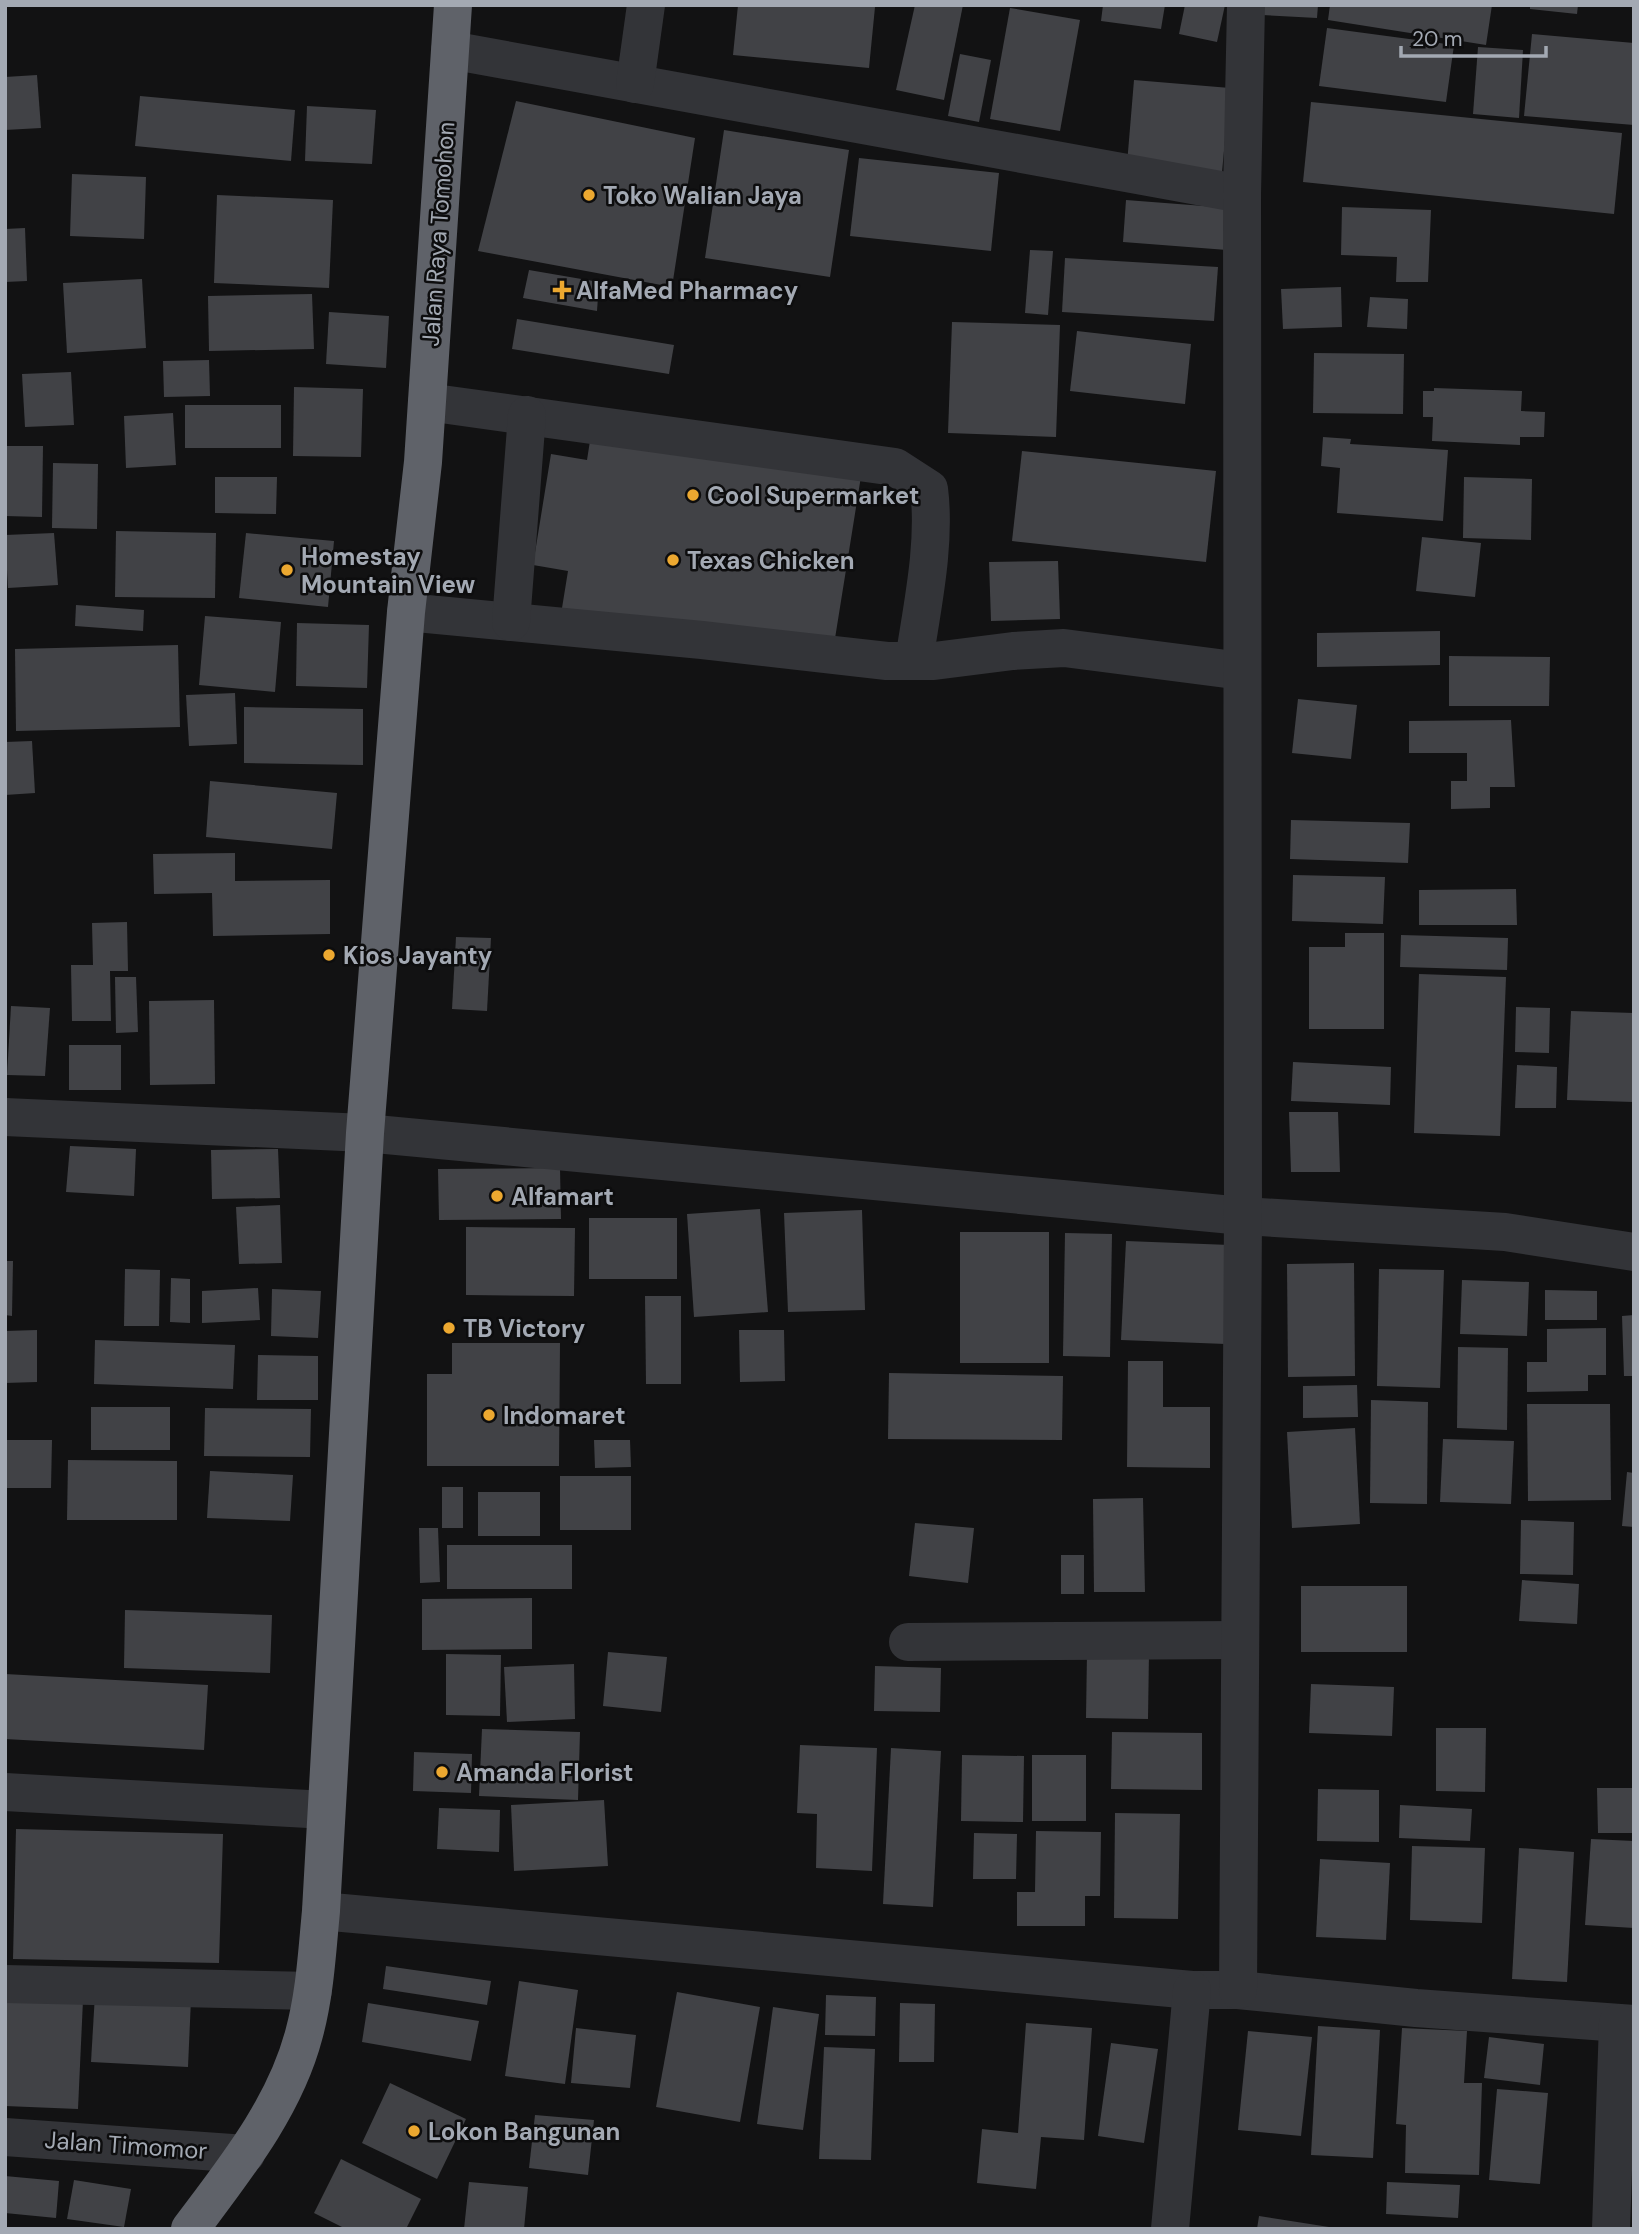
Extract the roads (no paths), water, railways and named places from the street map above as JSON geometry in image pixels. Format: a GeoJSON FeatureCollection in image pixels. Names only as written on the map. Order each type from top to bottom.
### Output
{"type":"FeatureCollection","features":[{"type":"Feature","properties":{"kind":"highway","name":"Jalan Raya Tomohon"},"geometry":{"type":"LineString","coordinates":[[190,2229],[246,2154],[280,2095],[304,2035],[313,1992],[321,1911],[365,1133],[406,612],[423,462],[453,5]]}},
{"type":"Feature","properties":{"kind":"street"},"geometry":{"type":"LineString","coordinates":[[635,84],[646,5]]}},
{"type":"Feature","properties":{"kind":"street"},"geometry":{"type":"LineString","coordinates":[[1238,1990],[1243,1216],[1242,194],[1246,5]]}},
{"type":"Feature","properties":{"kind":"street"},"geometry":{"type":"LineString","coordinates":[[450,50],[1242,194]]}},
{"type":"Feature","properties":{"kind":"street"},"geometry":{"type":"LineString","coordinates":[[427,402],[895,467],[929,489],[931,508],[914,661]]}},
{"type":"Feature","properties":{"kind":"street"},"geometry":{"type":"LineString","coordinates":[[511,622],[527,415]]}},
{"type":"Feature","properties":{"kind":"street"},"geometry":{"type":"LineString","coordinates":[[406,612],[702,640],[887,661],[934,661],[1064,648],[1242,671]]}},
{"type":"Feature","properties":{"kind":"street"},"geometry":{"type":"LineString","coordinates":[[5,1117],[365,1133],[1243,1216],[1505,1233],[1634,1252]]}},
{"type":"Feature","properties":{"kind":"street"},"geometry":{"type":"LineString","coordinates":[[908,1642],[1240,1640]]}},
{"type":"Feature","properties":{"kind":"street"},"geometry":{"type":"LineString","coordinates":[[5,1792],[326,1810]]}},
{"type":"Feature","properties":{"kind":"street"},"geometry":{"type":"LineString","coordinates":[[321,1911],[1192,1990],[1238,1990],[1416,2008],[1626,2023],[1611,2229]]}},
{"type":"Feature","properties":{"kind":"street"},"geometry":{"type":"LineString","coordinates":[[5,1984],[313,1992]]}},
{"type":"Feature","properties":{"kind":"street"},"geometry":{"type":"LineString","coordinates":[[1170,2229],[1192,1990]]}},
{"type":"Feature","properties":{"kind":"street","name":"Jalan Timomor"},"geometry":{"type":"LineString","coordinates":[[5,2137],[246,2154]]}},
{"type":"Feature","properties":{"kind":"place","name":"Toko Walian Jaya"},"geometry":{"type":"Point","coordinates":[589,195]}},
{"type":"Feature","properties":{"kind":"place","name":"AlfaMed Pharmacy"},"geometry":{"type":"Point","coordinates":[562,290]}},
{"type":"Feature","properties":{"kind":"place","name":"Cool Supermarket"},"geometry":{"type":"Point","coordinates":[693,495]}},
{"type":"Feature","properties":{"kind":"place","name":"Texas Chicken"},"geometry":{"type":"Point","coordinates":[673,560]}},
{"type":"Feature","properties":{"kind":"place","name":"Homestay Mountain View"},"geometry":{"type":"Point","coordinates":[287,570]}},
{"type":"Feature","properties":{"kind":"place","name":"Kios Jayanty"},"geometry":{"type":"Point","coordinates":[329,955]}},
{"type":"Feature","properties":{"kind":"place","name":"Alfamart"},"geometry":{"type":"Point","coordinates":[497,1196]}},
{"type":"Feature","properties":{"kind":"place","name":"TB Victory"},"geometry":{"type":"Point","coordinates":[449,1328]}},
{"type":"Feature","properties":{"kind":"place","name":"Indomaret"},"geometry":{"type":"Point","coordinates":[489,1415]}},
{"type":"Feature","properties":{"kind":"place","name":"Amanda Florist"},"geometry":{"type":"Point","coordinates":[442,1772]}},
{"type":"Feature","properties":{"kind":"place","name":"Lokon Bangunan"},"geometry":{"type":"Point","coordinates":[414,2131]}}]}
